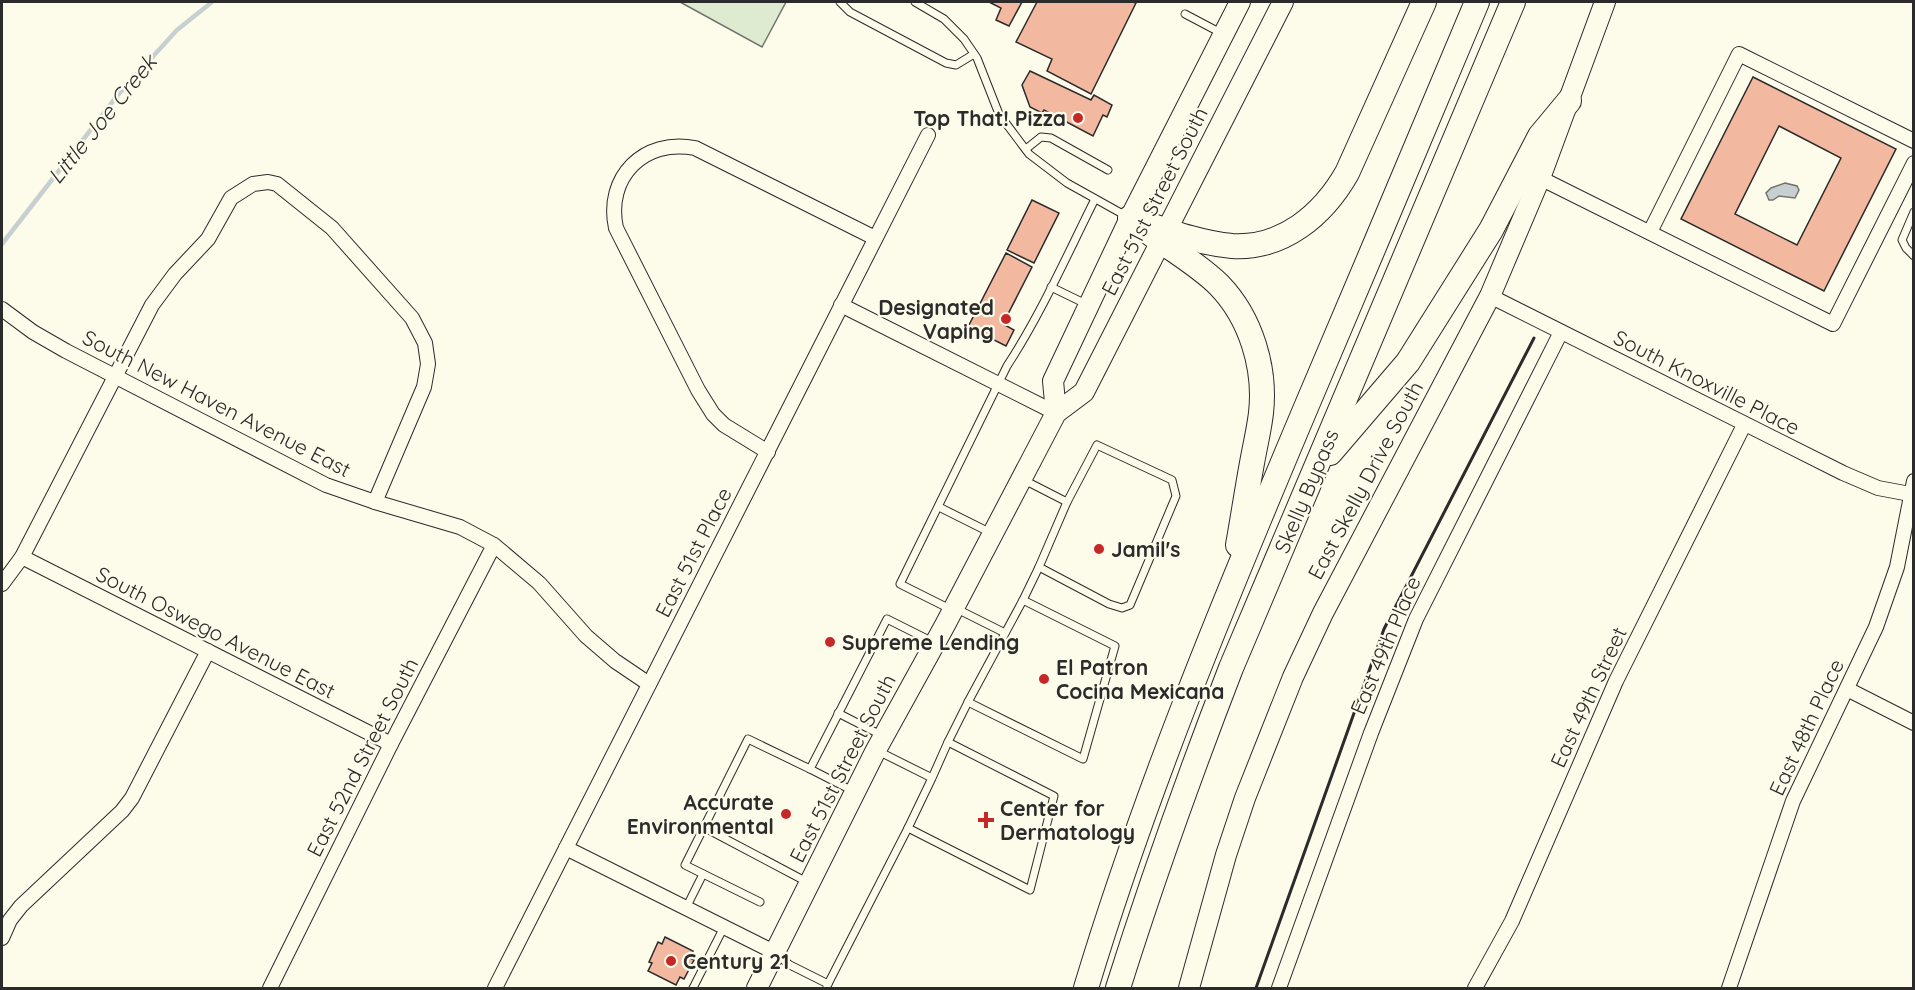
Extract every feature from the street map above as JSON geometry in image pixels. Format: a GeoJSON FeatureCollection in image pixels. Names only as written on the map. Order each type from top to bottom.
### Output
{"type":"FeatureCollection","features":[{"type":"Feature","properties":{"kind":"highway"},"geometry":{"type":"LineString","coordinates":[[1163,236],[1233,246],[1257,244],[1282,238],[1311,218],[1336,192],[1347,173],[1424,2]]}},
{"type":"Feature","properties":{"kind":"highway","name":"Skelly Bypass"},"geometry":{"type":"LineString","coordinates":[[1086,988],[1141,817],[1176,723],[1231,586],[1477,2]]}},
{"type":"Feature","properties":{"kind":"highway","name":"Skelly Bypass"},"geometry":{"type":"LineString","coordinates":[[1118,988],[1158,864],[1231,668],[1513,2]]}},
{"type":"Feature","properties":{"kind":"highway"},"geometry":{"type":"LineString","coordinates":[[1313,473],[1408,362],[1491,230],[1540,136],[1569,100]]}},
{"type":"Feature","properties":{"kind":"highway"},"geometry":{"type":"LineString","coordinates":[[1130,218],[1163,236],[1226,293],[1247,326],[1257,356],[1262,383],[1261,412],[1231,586]]}},
{"type":"Feature","properties":{"kind":"main road","name":"East 51st Street South"},"geometry":{"type":"LineString","coordinates":[[1056,413],[1053,381],[1130,218],[1240,2]]}},
{"type":"Feature","properties":{"kind":"main road","name":"East 51st Street South"},"geometry":{"type":"LineString","coordinates":[[757,988],[879,743],[935,643],[1056,413],[1084,392],[1283,2]]}},
{"type":"Feature","properties":{"kind":"main road","name":"East Skelly Drive South"},"geometry":{"type":"LineString","coordinates":[[1188,988],[1236,827],[1293,677],[1338,582],[1490,296],[1540,177],[1605,2]]}},
{"type":"Feature","properties":{"kind":"street"},"geometry":{"type":"LineString","coordinates":[[1650,232],[1739,54],[1914,141]]}},
{"type":"Feature","properties":{"kind":"street","name":"East 51st Place"},"geometry":{"type":"LineString","coordinates":[[495,988],[928,135]]}},
{"type":"Feature","properties":{"kind":"street"},"geometry":{"type":"LineString","coordinates":[[768,452],[724,425],[713,414],[698,390],[615,228],[612,214],[618,185],[637,160],[649,153],[671,146],[695,148],[875,238]]}},
{"type":"Feature","properties":{"kind":"street"},"geometry":{"type":"LineString","coordinates":[[1540,177],[1833,324],[1914,163]]}},
{"type":"Feature","properties":{"kind":"street"},"geometry":{"type":"LineString","coordinates":[[2,584],[22,557],[152,305],[164,288],[208,239],[231,198],[246,187],[261,182],[277,184],[332,228],[412,318],[425,343],[428,364],[424,387],[375,502]]}},
{"type":"Feature","properties":{"kind":"street","name":"South Knoxville Place"},"geometry":{"type":"LineString","coordinates":[[1490,296],[1851,477],[1878,488],[1912,488]]}},
{"type":"Feature","properties":{"kind":"street"},"geometry":{"type":"LineString","coordinates":[[841,305],[1056,413]]}},
{"type":"Feature","properties":{"kind":"street","name":"South New Haven Avenue East"},"geometry":{"type":"LineString","coordinates":[[2,309],[33,332],[66,351],[326,485],[459,527],[494,545],[539,583],[586,636],[615,661],[649,684]]}},
{"type":"Feature","properties":{"kind":"street","name":"East 49th Place"},"geometry":{"type":"LineString","coordinates":[[1279,988],[1371,733],[1416,619],[1561,332]]}},
{"type":"Feature","properties":{"kind":"street","name":"East 49th Street"},"geometry":{"type":"LineString","coordinates":[[1475,988],[1512,921],[1616,681],[1744,425]]}},
{"type":"Feature","properties":{"kind":"street","name":"East 48th Place"},"geometry":{"type":"LineString","coordinates":[[1729,988],[1793,801],[1875,627],[1897,567],[1912,488]]}},
{"type":"Feature","properties":{"kind":"street","name":"East 52nd Street South"},"geometry":{"type":"LineString","coordinates":[[270,988],[391,744],[494,545]]}},
{"type":"Feature","properties":{"kind":"street","name":"South Oswego Avenue East"},"geometry":{"type":"LineString","coordinates":[[22,557],[391,744]]}},
{"type":"Feature","properties":{"kind":"street"},"geometry":{"type":"LineString","coordinates":[[2,938],[7,926],[21,906],[122,811],[132,798],[208,651]]}},
{"type":"Feature","properties":{"kind":"street"},"geometry":{"type":"LineString","coordinates":[[1847,688],[1914,723]]}},
{"type":"Feature","properties":{"kind":"street"},"geometry":{"type":"LineString","coordinates":[[566,848],[776,953]]}},
{"type":"Feature","properties":{"kind":"lane"},"geometry":{"type":"LineString","coordinates":[[840,2],[849,12],[946,63],[956,65],[974,54]]}},
{"type":"Feature","properties":{"kind":"lane"},"geometry":{"type":"LineString","coordinates":[[915,2],[944,19],[964,39],[974,54],[999,114],[1029,154],[1067,183],[1130,218]]}},
{"type":"Feature","properties":{"kind":"lane"},"geometry":{"type":"LineString","coordinates":[[1185,14],[1223,34]]}},
{"type":"Feature","properties":{"kind":"lane"},"geometry":{"type":"LineString","coordinates":[[1026,149],[1041,137],[1051,138],[1108,170]]}},
{"type":"Feature","properties":{"kind":"lane"},"geometry":{"type":"LineString","coordinates":[[1005,633],[900,584],[1007,366],[1051,287],[1095,199]]}},
{"type":"Feature","properties":{"kind":"lane"},"geometry":{"type":"LineString","coordinates":[[1914,212],[1902,240],[1906,248],[1914,255]]}},
{"type":"Feature","properties":{"kind":"lane"},"geometry":{"type":"LineString","coordinates":[[1051,287],[1089,305]]}},
{"type":"Feature","properties":{"kind":"lane"},"geometry":{"type":"LineString","coordinates":[[776,953],[790,966],[827,986],[908,828],[968,702],[1023,600],[1067,502],[1097,445],[1172,480],[1176,496],[1130,605],[1122,608],[1108,604],[1039,567]]}},
{"type":"Feature","properties":{"kind":"lane"},"geometry":{"type":"LineString","coordinates":[[1022,479],[1067,502]]}},
{"type":"Feature","properties":{"kind":"lane"},"geometry":{"type":"LineString","coordinates":[[939,507],[993,534]]}},
{"type":"Feature","properties":{"kind":"lane"},"geometry":{"type":"LineString","coordinates":[[968,702],[1083,759],[1115,646],[1023,600]]}},
{"type":"Feature","properties":{"kind":"lane"},"geometry":{"type":"LineString","coordinates":[[810,768],[886,619],[935,643]]}},
{"type":"Feature","properties":{"kind":"lane"},"geometry":{"type":"LineString","coordinates":[[838,713],[932,778]]}},
{"type":"Feature","properties":{"kind":"lane"},"geometry":{"type":"LineString","coordinates":[[760,902],[685,865],[748,739],[855,792]]}},
{"type":"Feature","properties":{"kind":"lane"},"geometry":{"type":"LineString","coordinates":[[908,828],[1030,890],[1054,796],[948,742]]}},
{"type":"Feature","properties":{"kind":"lane"},"geometry":{"type":"LineString","coordinates":[[703,826],[809,883]]}},
{"type":"Feature","properties":{"kind":"lane"},"geometry":{"type":"LineString","coordinates":[[686,908],[703,874]]}},
{"type":"Feature","properties":{"kind":"lane"},"geometry":{"type":"LineString","coordinates":[[693,988],[724,927]]}},
{"type":"Feature","properties":{"kind":"green space"},"geometry":{"type":"Polygon","coordinates":[[[680,2],[786,2],[762,47],[680,2]]]}},
{"type":"Feature","properties":{"kind":"shaded area"},"geometry":{"type":"Polygon","coordinates":[[[1785,183],[1797,186],[1799,190],[1795,198],[1779,196],[1769,200],[1766,193],[1771,188],[1785,183]]]}},
{"type":"Feature","properties":{"kind":"building"},"geometry":{"type":"Polygon","coordinates":[[[989,2],[1022,2],[1009,26],[996,20],[1001,8],[989,2]]]}},
{"type":"Feature","properties":{"kind":"building"},"geometry":{"type":"Polygon","coordinates":[[[1037,2],[1136,3],[1091,94],[1047,71],[1052,59],[1016,42],[1037,2]]]}},
{"type":"Feature","properties":{"kind":"building"},"geometry":{"type":"Polygon","coordinates":[[[1030,71],[1091,100],[1094,95],[1112,105],[1107,117],[1103,115],[1093,136],[1044,110],[1042,113],[1030,107],[1022,85],[1030,71]]]}},
{"type":"Feature","properties":{"kind":"building"},"geometry":{"type":"Polygon","coordinates":[[[1753,77],[1896,149],[1824,291],[1681,219],[1753,77]],[[1779,126],[1735,214],[1797,245],[1841,158],[1779,126]]]}},
{"type":"Feature","properties":{"kind":"building"},"geometry":{"type":"Polygon","coordinates":[[[1032,200],[1059,213],[1034,263],[1007,250],[1032,200]]]}},
{"type":"Feature","properties":{"kind":"building"},"geometry":{"type":"Polygon","coordinates":[[[1006,253],[1032,267],[1003,324],[1014,330],[1006,346],[968,327],[1006,253]]]}},
{"type":"Feature","properties":{"kind":"building","name":"Century 21"},"geometry":{"type":"Polygon","coordinates":[[[665,937],[693,951],[690,958],[694,960],[684,979],[680,977],[676,985],[648,971],[652,963],[649,962],[658,942],[662,944],[665,937]]]}},
{"type":"Feature","properties":{"kind":"waterway","name":"Little Joe Creek"},"geometry":{"type":"LineString","coordinates":[[2,244],[117,96],[177,30],[212,2]]}},
{"type":"Feature","properties":{"kind":"wall"},"geometry":{"type":"LineString","coordinates":[[1256,988],[1384,629],[1534,338]]}},
{"type":"Feature","properties":{"kind":"place","name":"Top That! Pizza"},"geometry":{"type":"Point","coordinates":[1078,118]}},
{"type":"Feature","properties":{"kind":"place","name":"Designated Vaping"},"geometry":{"type":"Point","coordinates":[1006,319]}},
{"type":"Feature","properties":{"kind":"place","name":"Jamil's"},"geometry":{"type":"Point","coordinates":[1099,549]}},
{"type":"Feature","properties":{"kind":"place","name":"Supreme Lending"},"geometry":{"type":"Point","coordinates":[830,642]}},
{"type":"Feature","properties":{"kind":"place","name":"El Patron Cocina Mexicana"},"geometry":{"type":"Point","coordinates":[1044,679]}},
{"type":"Feature","properties":{"kind":"place","name":"Accurate Environmental"},"geometry":{"type":"Point","coordinates":[786,814]}},
{"type":"Feature","properties":{"kind":"place","name":"Center for Dermatology"},"geometry":{"type":"Point","coordinates":[986,820]}},
{"type":"Feature","properties":{"kind":"place","name":"Century 21"},"geometry":{"type":"Point","coordinates":[671,961]}}]}
